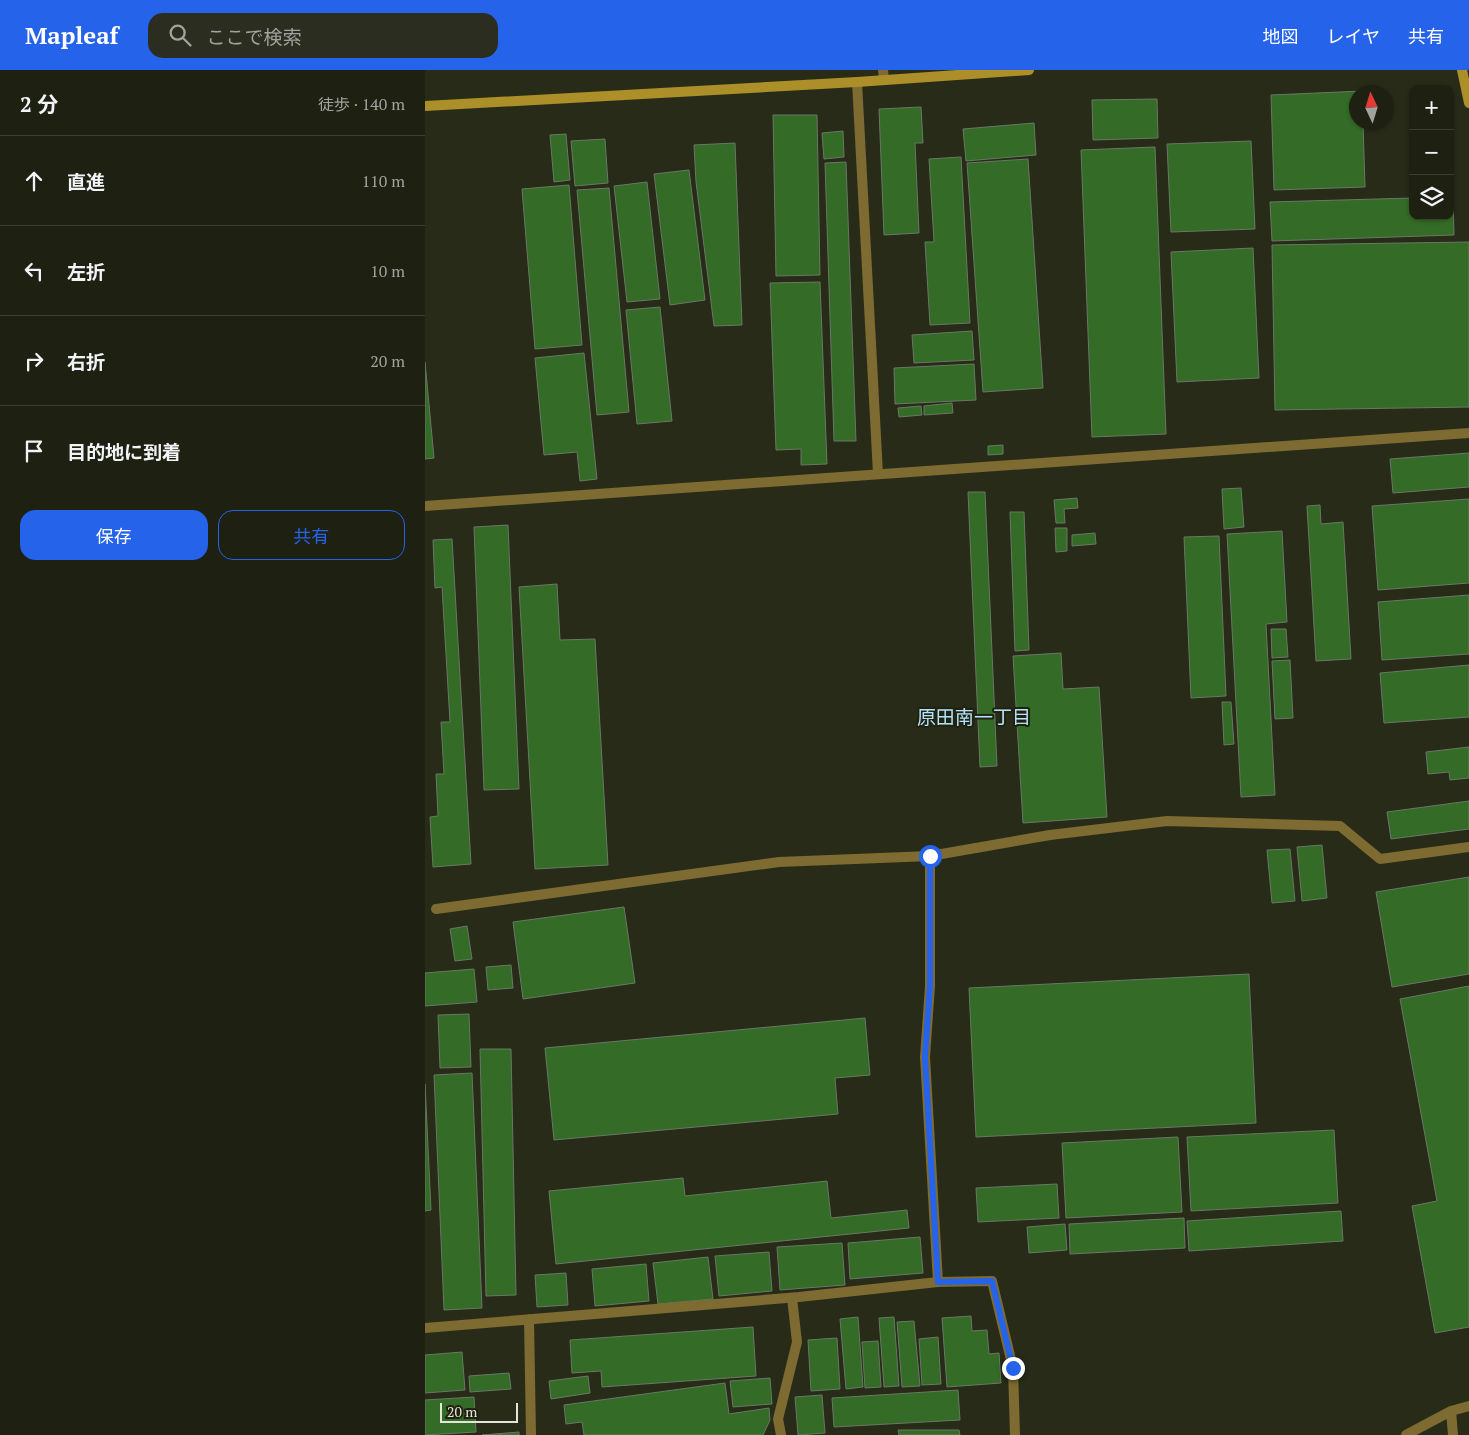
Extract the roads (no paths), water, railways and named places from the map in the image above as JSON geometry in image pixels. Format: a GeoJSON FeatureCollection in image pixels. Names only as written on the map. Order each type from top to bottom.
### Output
{"type":"FeatureCollection","features":[{"type":"Feature","properties":{"kind":"street"},"geometry":{"type":"LineString","coordinates":[[425,106],[857,82],[884,75],[1029,70]]}},
{"type":"Feature","properties":{"kind":"street"},"geometry":{"type":"LineString","coordinates":[[1462,70],[1469,104]]}},
{"type":"Feature","properties":{"kind":"street"},"geometry":{"type":"LineString","coordinates":[[857,82],[878,474]]}},
{"type":"Feature","properties":{"kind":"street"},"geometry":{"type":"LineString","coordinates":[[425,506],[1469,434]]}},
{"type":"Feature","properties":{"kind":"street"},"geometry":{"type":"LineString","coordinates":[[436,909],[779,862],[930,856],[1050,835],[1167,821],[1340,826],[1381,859],[1469,848]]}},
{"type":"Feature","properties":{"kind":"street"},"geometry":{"type":"LineString","coordinates":[[930,856],[930,986],[925,1057],[938,1282]]}},
{"type":"Feature","properties":{"kind":"street"},"geometry":{"type":"LineString","coordinates":[[425,1328],[792,1298],[938,1282],[992,1281],[1013,1368],[1015,1435]]}},
{"type":"Feature","properties":{"kind":"street"},"geometry":{"type":"LineString","coordinates":[[781,1435],[778,1419],[797,1342],[792,1298]]}},
{"type":"Feature","properties":{"kind":"street"},"geometry":{"type":"LineString","coordinates":[[529,1319],[531,1435]]}},
{"type":"Feature","properties":{"kind":"street"},"geometry":{"type":"LineString","coordinates":[[1406,1435],[1451,1411],[1469,1406]]}},
{"type":"Feature","properties":{"kind":"street"},"geometry":{"type":"LineString","coordinates":[[1451,1411],[1453,1435]]}},
{"type":"Feature","properties":{"kind":"district","name":"原田南一丁目"},"geometry":{"type":"Point","coordinates":[974,716]}}]}
